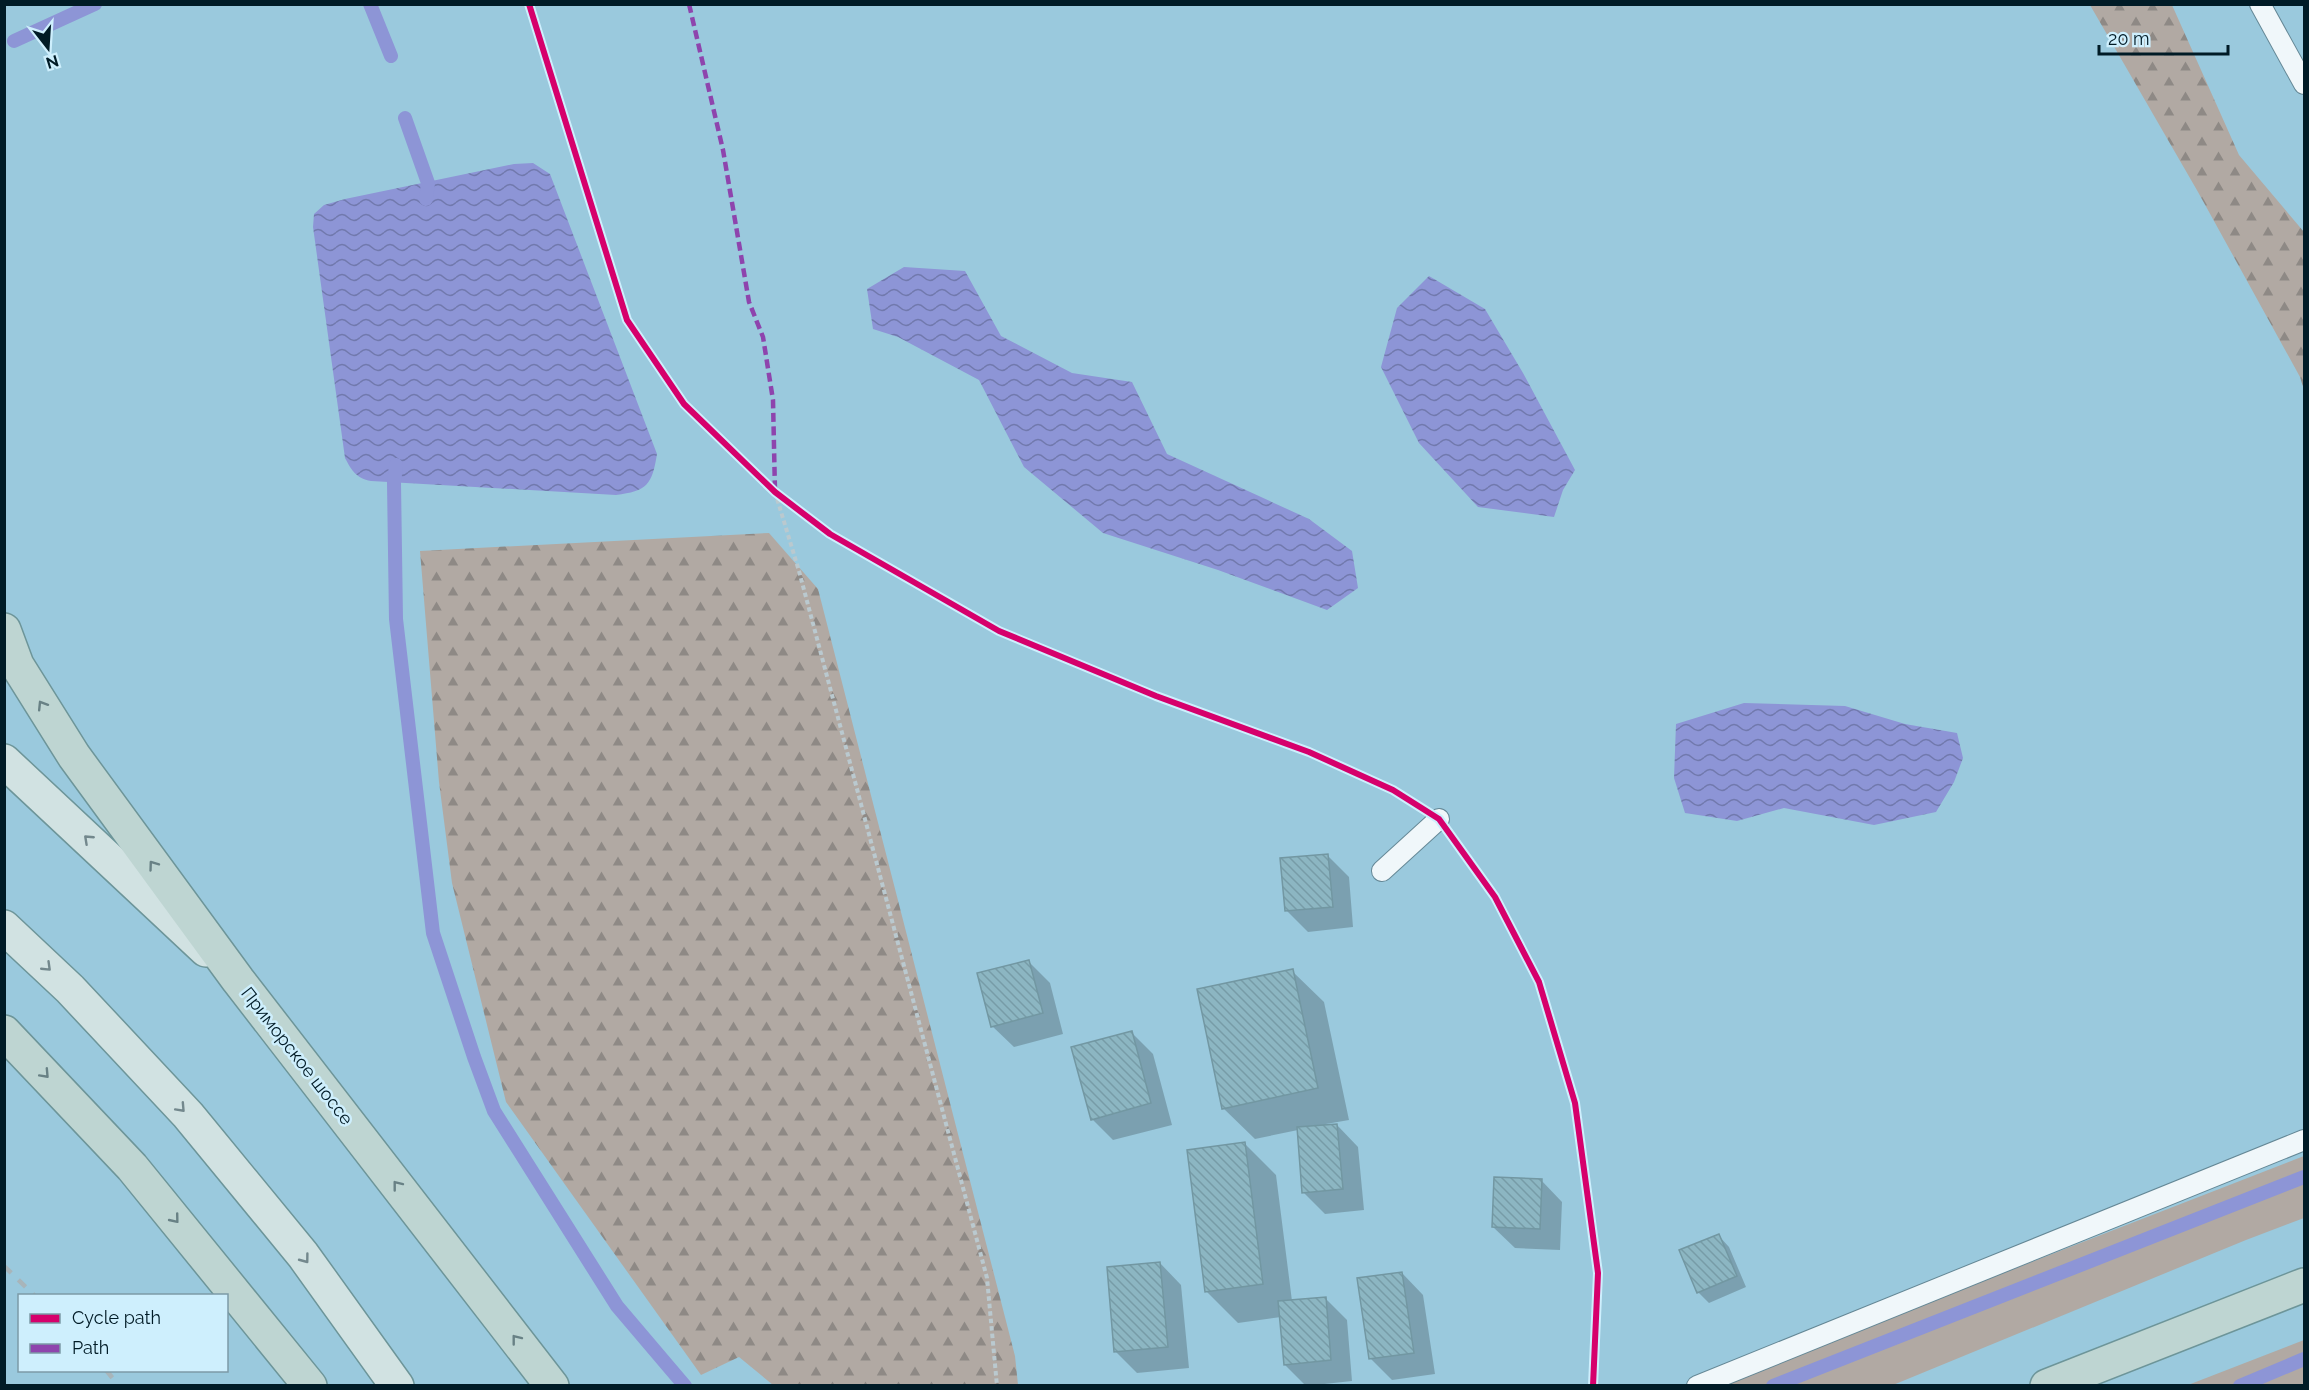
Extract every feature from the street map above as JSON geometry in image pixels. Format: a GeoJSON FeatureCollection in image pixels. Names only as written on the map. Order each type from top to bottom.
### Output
{"type":"FeatureCollection","features":[{"type":"Feature","properties":{"kind":"highway"},"geometry":{"type":"LineString","coordinates":[[4,630],[17,665],[74,756],[238,980]]}},
{"type":"Feature","properties":{"kind":"highway","name":"Приморское шоссе"},"geometry":{"type":"LineString","coordinates":[[238,980],[552,1386]]}},
{"type":"Feature","properties":{"kind":"highway"},"geometry":{"type":"LineString","coordinates":[[4,1032],[132,1167],[310,1386]]}},
{"type":"Feature","properties":{"kind":"highway"},"geometry":{"type":"LineString","coordinates":[[2047,1386],[2304,1285]]}},
{"type":"Feature","properties":{"kind":"main road","name":"Приморское шоссе"},"geometry":{"type":"LineString","coordinates":[[4,761],[238,980]]}},
{"type":"Feature","properties":{"kind":"main road"},"geometry":{"type":"LineString","coordinates":[[4,927],[69,989],[188,1115],[303,1255],[398,1386]]}},
{"type":"Feature","properties":{"kind":"lane"},"geometry":{"type":"LineString","coordinates":[[2260,4],[2304,84]]}},
{"type":"Feature","properties":{"kind":"lane"},"geometry":{"type":"LineString","coordinates":[[1382,871],[1439,819]]}},
{"type":"Feature","properties":{"kind":"lane"},"geometry":{"type":"LineString","coordinates":[[1697,1386],[2304,1140]]}},
{"type":"Feature","properties":{"kind":"path"},"geometry":{"type":"LineString","coordinates":[[767,484],[784,499]]}},
{"type":"Feature","properties":{"kind":"path"},"geometry":{"type":"LineString","coordinates":[[775,492],[799,571],[987,1278],[997,1386]]}},
{"type":"Feature","properties":{"kind":"green space"},"geometry":{"type":"Polygon","coordinates":[[[2090,5],[2172,5],[2239,155],[2304,232],[2304,390],[2300,377],[2198,192],[2090,5]]]}},
{"type":"Feature","properties":{"kind":"green space"},"geometry":{"type":"Polygon","coordinates":[[[769,533],[818,589],[1015,1356],[1018,1385],[773,1385],[739,1357],[701,1375],[506,1102],[452,883],[439,782],[420,551],[769,533]]]}},
{"type":"Feature","properties":{"kind":"green space"},"geometry":{"type":"Polygon","coordinates":[[[2304,1156],[2304,1218],[1893,1385],[1713,1386],[2304,1156]]]}},
{"type":"Feature","properties":{"kind":"green space"},"geometry":{"type":"Polygon","coordinates":[[[2304,1340],[2304,1385],[2188,1385],[2304,1340]]]}},
{"type":"Feature","properties":{"kind":"water"},"geometry":{"type":"Polygon","coordinates":[[[533,163],[550,174],[657,454],[650,480],[635,491],[616,495],[371,481],[358,476],[345,458],[313,227],[314,214],[324,205],[345,199],[514,164],[533,163]]]}},
{"type":"Feature","properties":{"kind":"water"},"geometry":{"type":"Polygon","coordinates":[[[904,267],[965,271],[1001,336],[1072,373],[1132,382],[1167,454],[1309,519],[1352,551],[1358,588],[1327,610],[1218,570],[1103,533],[1024,467],[979,380],[898,337],[873,329],[867,289],[904,267]]]}},
{"type":"Feature","properties":{"kind":"water"},"geometry":{"type":"Polygon","coordinates":[[[1429,276],[1485,309],[1523,373],[1575,470],[1563,490],[1554,517],[1478,507],[1419,443],[1381,367],[1397,308],[1429,276]]]}},
{"type":"Feature","properties":{"kind":"water"},"geometry":{"type":"Polygon","coordinates":[[[1744,703],[1845,706],[1905,724],[1957,733],[1963,758],[1954,782],[1936,812],[1874,825],[1784,808],[1737,821],[1685,813],[1674,778],[1676,724],[1744,703]]]}},
{"type":"Feature","properties":{"kind":"building"},"geometry":{"type":"Polygon","coordinates":[[[1328,854],[1333,907],[1285,911],[1280,858],[1328,854]]]}},
{"type":"Feature","properties":{"kind":"building"},"geometry":{"type":"Polygon","coordinates":[[[1029,960],[1043,1013],[991,1027],[977,973],[1029,960]]]}},
{"type":"Feature","properties":{"kind":"building"},"geometry":{"type":"Polygon","coordinates":[[[1293,969],[1318,1088],[1222,1109],[1197,989],[1293,969]]]}},
{"type":"Feature","properties":{"kind":"building"},"geometry":{"type":"Polygon","coordinates":[[[1132,1031],[1151,1103],[1091,1120],[1071,1047],[1132,1031]]]}},
{"type":"Feature","properties":{"kind":"building"},"geometry":{"type":"Polygon","coordinates":[[[1337,1124],[1343,1189],[1302,1193],[1297,1127],[1337,1124]]]}},
{"type":"Feature","properties":{"kind":"building"},"geometry":{"type":"Polygon","coordinates":[[[1245,1142],[1263,1284],[1205,1292],[1187,1150],[1245,1142]]]}},
{"type":"Feature","properties":{"kind":"building"},"geometry":{"type":"Polygon","coordinates":[[[1494,1177],[1542,1179],[1540,1229],[1492,1227],[1494,1177]]]}},
{"type":"Feature","properties":{"kind":"building"},"geometry":{"type":"Polygon","coordinates":[[[1719,1234],[1737,1276],[1697,1293],[1679,1250],[1719,1234]]]}},
{"type":"Feature","properties":{"kind":"building"},"geometry":{"type":"Polygon","coordinates":[[[1160,1262],[1168,1347],[1114,1352],[1107,1267],[1160,1262]]]}},
{"type":"Feature","properties":{"kind":"building"},"geometry":{"type":"Polygon","coordinates":[[[1402,1272],[1414,1353],[1369,1359],[1357,1278],[1402,1272]]]}},
{"type":"Feature","properties":{"kind":"building"},"geometry":{"type":"Polygon","coordinates":[[[1326,1297],[1331,1360],[1284,1365],[1278,1301],[1326,1297]]]}},
{"type":"Feature","properties":{"kind":"waterway"},"geometry":{"type":"LineString","coordinates":[[14,41],[95,4]]}},
{"type":"Feature","properties":{"kind":"waterway"},"geometry":{"type":"LineString","coordinates":[[370,4],[391,56]]}},
{"type":"Feature","properties":{"kind":"waterway"},"geometry":{"type":"LineString","coordinates":[[405,118],[428,183],[426,199]]}},
{"type":"Feature","properties":{"kind":"waterway"},"geometry":{"type":"LineString","coordinates":[[396,465],[394,483],[396,619],[433,933],[494,1111],[617,1306],[685,1386]]}},
{"type":"Feature","properties":{"kind":"waterway"},"geometry":{"type":"LineString","coordinates":[[1773,1386],[2304,1177]]}},
{"type":"Feature","properties":{"kind":"waterway"},"geometry":{"type":"LineString","coordinates":[[2240,1386],[2304,1359]]}},
{"type":"Feature","properties":{"kind":"railway"},"geometry":{"type":"LineString","coordinates":[[4,1266],[33,1294]]}},
{"type":"Feature","properties":{"kind":"railway"},"geometry":{"type":"LineString","coordinates":[[108,1372],[119,1386]]}},
{"type":"Feature","properties":{"kind":"marked path"},"geometry":{"type":"LineString","coordinates":[[689,4],[723,150],[749,302],[763,337],[773,400],[775,492]]}},
{"type":"Feature","properties":{"kind":"cycle path"},"geometry":{"type":"LineString","coordinates":[[529,4],[627,320],[684,404],[775,492],[830,534],[999,631],[1156,696],[1309,752],[1393,790],[1439,819],[1495,897],[1539,982],[1575,1103],[1598,1273],[1593,1386]]}}]}
